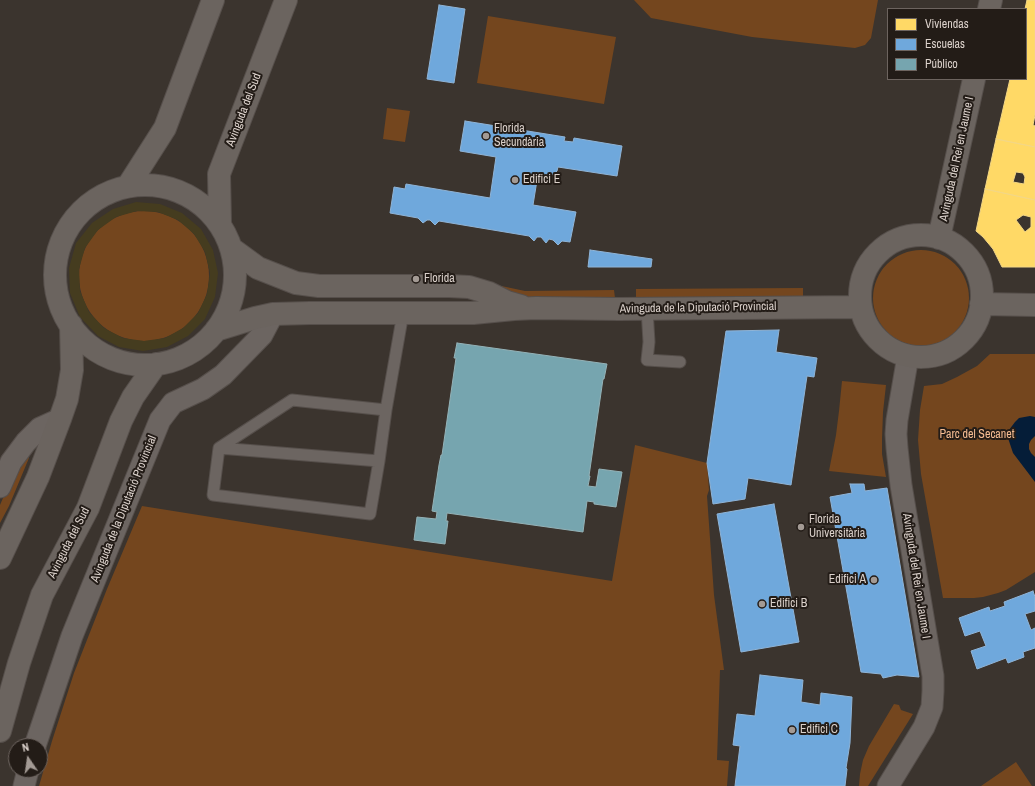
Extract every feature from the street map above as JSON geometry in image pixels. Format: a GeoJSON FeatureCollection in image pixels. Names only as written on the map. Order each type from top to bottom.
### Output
{"type":"FeatureCollection","features":[{"type":"Feature","properties":{"kind":"main road"},"geometry":{"type":"LineString","coordinates":[[128,186],[165,128],[213,0]]}},
{"type":"Feature","properties":{"kind":"main road","name":"Avinguda del Sud"},"geometry":{"type":"LineString","coordinates":[[220,224],[219,174],[286,0]]}},
{"type":"Feature","properties":{"kind":"main road","name":"Avinguda del Rei en Jaume I"},"geometry":{"type":"LineString","coordinates":[[939,238],[974,80]]}},
{"type":"Feature","properties":{"kind":"main road"},"geometry":{"type":"LineString","coordinates":[[154,185],[180,191],[202,205],[220,224],[232,250],[235,276],[231,302],[216,330],[202,344],[180,357],[156,364],[132,364],[108,356],[87,344],[71,326],[61,307],[56,286],[55,265],[64,236],[82,210],[103,195],[128,186],[154,185]]}},
{"type":"Feature","properties":{"kind":"main road"},"geometry":{"type":"LineString","coordinates":[[922,235],[939,238],[964,252],[979,276],[982,290],[981,304],[978,317],[972,329],[954,348],[939,355],[924,357],[908,356],[899,354],[880,343],[871,332],[864,320],[860,307],[859,289],[864,272],[874,257],[887,245],[904,237],[922,235]]}},
{"type":"Feature","properties":{"kind":"main road","name":"Avinguda de la Diputació Provincial"},"geometry":{"type":"LineString","coordinates":[[232,250],[258,268],[296,283],[319,286],[469,287],[507,302],[536,308]]}},
{"type":"Feature","properties":{"kind":"main road"},"geometry":{"type":"LineString","coordinates":[[981,304],[1035,305]]}},
{"type":"Feature","properties":{"kind":"main road","name":"Avinguda de la Diputació Provincial"},"geometry":{"type":"LineString","coordinates":[[216,330],[273,314],[310,312],[473,313],[536,308],[647,309],[860,307]]}},
{"type":"Feature","properties":{"kind":"main road"},"geometry":{"type":"LineString","coordinates":[[0,558],[38,477],[67,399],[72,370],[71,326]]}},
{"type":"Feature","properties":{"kind":"main road","name":"Avinguda del Sud"},"geometry":{"type":"LineString","coordinates":[[0,731],[19,663],[42,595],[88,508],[121,421],[133,397],[156,364]]}},
{"type":"Feature","properties":{"kind":"street","name":"Avinguda de la Diputació Provincial"},"geometry":{"type":"LineString","coordinates":[[38,738],[72,636],[160,420],[173,403],[203,389],[223,375],[262,335],[273,314]]}},
{"type":"Feature","properties":{"kind":"street","name":"Avinguda del Rei en Jaume I"},"geometry":{"type":"LineString","coordinates":[[888,786],[924,727],[932,707],[933,691],[933,676],[901,485],[897,448],[897,420],[908,356]]}},
{"type":"Feature","properties":{"kind":"street"},"geometry":{"type":"LineString","coordinates":[[0,487],[11,462],[26,442],[40,428],[60,418]]}},
{"type":"Feature","properties":{"kind":"lane"},"geometry":{"type":"LineString","coordinates":[[647,309],[649,342],[647,360],[680,362]]}},
{"type":"Feature","properties":{"kind":"lane"},"geometry":{"type":"LineString","coordinates":[[219,448],[214,494],[370,514],[403,313]]}},
{"type":"Feature","properties":{"kind":"lane"},"geometry":{"type":"LineString","coordinates":[[219,448],[292,400],[386,410]]}},
{"type":"Feature","properties":{"kind":"lane"},"geometry":{"type":"LineString","coordinates":[[219,448],[378,461]]}},
{"type":"Feature","properties":{"kind":"green space"},"geometry":{"type":"Polygon","coordinates":[[[634,0],[878,0],[871,38],[865,45],[855,48],[752,37],[651,18],[634,0]]]}},
{"type":"Feature","properties":{"kind":"green space"},"geometry":{"type":"Polygon","coordinates":[[[488,16],[616,37],[604,104],[477,83],[488,16]]]}},
{"type":"Feature","properties":{"kind":"green space"},"geometry":{"type":"Polygon","coordinates":[[[387,108],[410,111],[405,142],[383,139],[387,108]]]}},
{"type":"Feature","properties":{"kind":"green space"},"geometry":{"type":"Polygon","coordinates":[[[150,211],[169,216],[190,230],[204,251],[208,263],[208,289],[204,301],[190,322],[169,336],[157,340],[138,341],[119,336],[98,322],[84,301],[80,289],[79,270],[84,251],[98,230],[119,216],[131,212],[150,211]]]}},
{"type":"Feature","properties":{"kind":"green space"},"geometry":{"type":"Polygon","coordinates":[[[921,250],[939,254],[955,264],[965,280],[969,298],[965,316],[955,332],[939,342],[921,346],[903,342],[887,332],[877,316],[873,298],[877,280],[887,264],[903,254],[921,250]]]}},
{"type":"Feature","properties":{"kind":"green space"},"geometry":{"type":"Polygon","coordinates":[[[492,284],[525,291],[614,290],[615,298],[521,298],[492,284]]]}},
{"type":"Feature","properties":{"kind":"green space"},"geometry":{"type":"Polygon","coordinates":[[[803,288],[803,297],[636,298],[636,289],[803,288]]]}},
{"type":"Feature","properties":{"kind":"green space","name":"Parc del Secanet"},"geometry":{"type":"Polygon","coordinates":[[[990,354],[1035,354],[1035,572],[1006,590],[998,593],[974,598],[943,598],[921,474],[918,440],[920,410],[924,386],[942,384],[957,377],[977,366],[990,354]]]}},
{"type":"Feature","properties":{"kind":"green space"},"geometry":{"type":"Polygon","coordinates":[[[842,381],[886,385],[883,412],[882,454],[886,477],[829,471],[836,435],[842,381]]]}},
{"type":"Feature","properties":{"kind":"green space"},"geometry":{"type":"Polygon","coordinates":[[[635,445],[707,463],[709,490],[707,496],[714,595],[724,670],[720,670],[717,760],[729,761],[727,786],[39,786],[41,778],[48,778],[48,755],[74,673],[142,506],[612,581],[635,445]]]}},
{"type":"Feature","properties":{"kind":"green space"},"geometry":{"type":"Polygon","coordinates":[[[27,454],[29,458],[9,506],[0,523],[0,505],[12,477],[27,454]]]}},
{"type":"Feature","properties":{"kind":"green space"},"geometry":{"type":"Polygon","coordinates":[[[894,704],[899,705],[901,710],[913,714],[868,786],[859,786],[863,760],[869,746],[894,704]]]}},
{"type":"Feature","properties":{"kind":"green space"},"geometry":{"type":"Polygon","coordinates":[[[1016,762],[1032,786],[981,786],[1016,762]]]}},
{"type":"Feature","properties":{"kind":"sand"},"geometry":{"type":"Polygon","coordinates":[[[136,202],[160,204],[182,213],[201,229],[213,250],[218,273],[215,297],[205,319],[188,336],[167,347],[143,351],[119,347],[98,336],[80,317],[70,293],[69,268],[76,243],[92,223],[113,209],[136,202]],[[137,211],[116,217],[98,230],[85,248],[79,269],[80,291],[89,312],[104,328],[123,338],[144,341],[165,338],[183,328],[198,313],[207,294],[210,273],[205,252],[194,234],[178,220],[158,212],[137,211]]]}},
{"type":"Feature","properties":{"kind":"water"},"geometry":{"type":"Polygon","coordinates":[[[1030,416],[1035,417],[1035,436],[1029,444],[1029,449],[1035,457],[1035,482],[1013,453],[1008,438],[1009,430],[1019,418],[1030,416]]]}},
{"type":"Feature","properties":{"kind":"building: Viviendas"},"geometry":{"type":"Polygon","coordinates":[[[1027,0],[1035,0],[1035,115],[1033,125],[1035,126],[1035,147],[996,139],[1010,80],[1027,80],[1027,8],[1025,8],[1027,0]]]}},
{"type":"Feature","properties":{"kind":"building: Viviendas"},"geometry":{"type":"Polygon","coordinates":[[[996,139],[1035,147],[1035,200],[985,189],[996,139]],[[1016,172],[1013,182],[1024,184],[1025,177],[1023,173],[1016,172]]]}},
{"type":"Feature","properties":{"kind":"building: Viviendas"},"geometry":{"type":"Polygon","coordinates":[[[985,189],[1035,200],[1035,267],[1002,267],[993,249],[976,231],[985,189]],[[1023,215],[1016,220],[1025,232],[1031,227],[1031,217],[1023,215]]]}},
{"type":"Feature","properties":{"kind":"building: Escuelas"},"geometry":{"type":"Polygon","coordinates":[[[439,5],[465,9],[454,83],[427,79],[439,5]]]}},
{"type":"Feature","properties":{"kind":"building: Escuelas","name":"Edifici E"},"geometry":{"type":"Polygon","coordinates":[[[465,121],[565,137],[564,141],[573,142],[574,138],[622,146],[617,176],[558,167],[554,174],[538,174],[533,205],[576,212],[570,242],[562,241],[558,245],[553,240],[549,239],[546,243],[541,237],[537,237],[534,241],[529,236],[439,221],[435,225],[430,220],[423,223],[418,218],[390,213],[394,187],[405,189],[406,184],[490,198],[496,157],[460,151],[465,121]]]}},
{"type":"Feature","properties":{"kind":"building: Escuelas"},"geometry":{"type":"Polygon","coordinates":[[[590,250],[652,259],[651,267],[588,267],[590,250]]]}},
{"type":"Feature","properties":{"kind":"building: Escuelas"},"geometry":{"type":"Polygon","coordinates":[[[779,330],[776,352],[817,358],[814,377],[807,376],[791,485],[748,478],[745,499],[713,504],[707,463],[726,331],[779,330]]]}},
{"type":"Feature","properties":{"kind":"building: Escuelas","name":"Edifici A"},"geometry":{"type":"Polygon","coordinates":[[[850,484],[864,484],[865,491],[887,488],[919,677],[897,675],[883,678],[881,674],[861,672],[830,497],[852,493],[850,484]]]}},
{"type":"Feature","properties":{"kind":"building: Escuelas","name":"Edifici B"},"geometry":{"type":"Polygon","coordinates":[[[774,504],[799,642],[741,652],[717,514],[774,504]]]}},
{"type":"Feature","properties":{"kind":"building: Escuelas"},"geometry":{"type":"Polygon","coordinates":[[[1033,591],[1035,597],[1035,611],[1025,614],[1031,630],[1035,628],[1035,648],[1023,652],[1024,657],[1008,663],[1006,658],[977,669],[971,651],[986,646],[980,631],[965,636],[959,618],[989,607],[990,611],[1005,606],[1004,602],[1033,591]]]}},
{"type":"Feature","properties":{"kind":"building: Escuelas","name":"Edifici C"},"geometry":{"type":"Polygon","coordinates":[[[760,675],[803,680],[801,702],[820,705],[821,693],[852,697],[850,743],[845,786],[735,786],[740,746],[733,745],[737,714],[755,716],[760,675]]]}},
{"type":"Feature","properties":{"kind":"building: Público"},"geometry":{"type":"Polygon","coordinates":[[[457,343],[607,364],[603,379],[588,486],[596,487],[599,469],[622,472],[616,507],[594,504],[594,502],[587,501],[583,532],[447,513],[446,521],[448,521],[445,544],[414,540],[417,517],[436,519],[437,512],[432,511],[442,455],[457,343]]]}},
{"type":"Feature","properties":{"kind":"place","name":"Florida Secundària"},"geometry":{"type":"Point","coordinates":[486,136]}},
{"type":"Feature","properties":{"kind":"place","name":"Edifici E"},"geometry":{"type":"Point","coordinates":[515,180]}},
{"type":"Feature","properties":{"kind":"place","name":"Florida"},"geometry":{"type":"Point","coordinates":[416,279]}},
{"type":"Feature","properties":{"kind":"place","name":"Florida Universitària"},"geometry":{"type":"Point","coordinates":[801,527]}},
{"type":"Feature","properties":{"kind":"place","name":"Edifici A"},"geometry":{"type":"Point","coordinates":[874,580]}},
{"type":"Feature","properties":{"kind":"place","name":"Edifici B"},"geometry":{"type":"Point","coordinates":[762,604]}},
{"type":"Feature","properties":{"kind":"place","name":"Edifici C"},"geometry":{"type":"Point","coordinates":[792,730]}}]}
